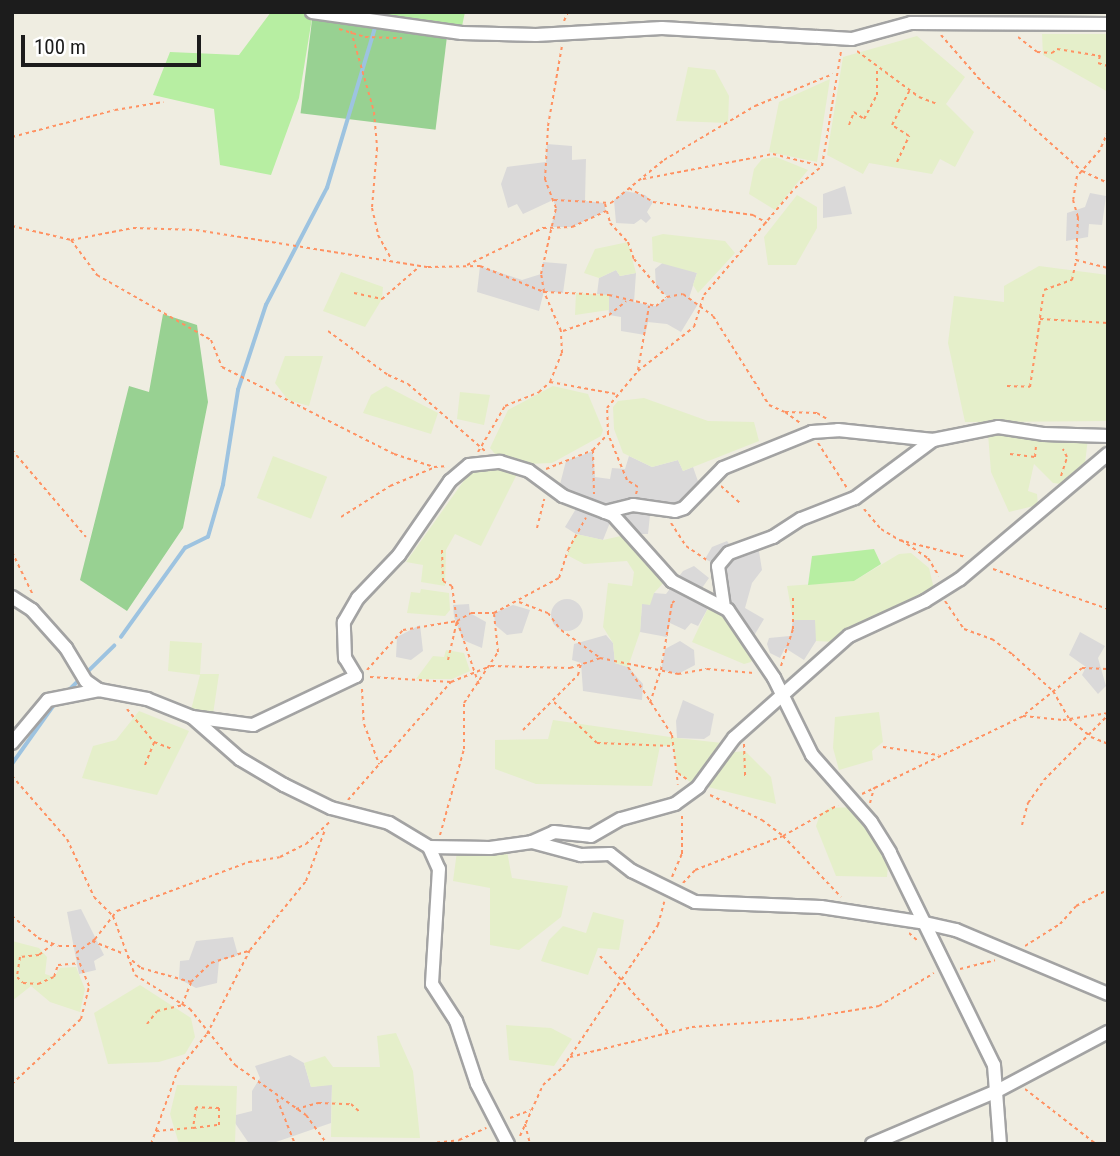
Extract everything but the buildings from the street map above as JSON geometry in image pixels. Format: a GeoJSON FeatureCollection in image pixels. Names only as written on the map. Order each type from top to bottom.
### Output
{"type":"FeatureCollection","features":[{"type":"Feature","properties":{"kind":"street"},"geometry":{"type":"LineString","coordinates":[[312,12],[462,33],[564,35],[602,29],[662,28],[852,39],[911,23],[1108,24]]}},
{"type":"Feature","properties":{"kind":"street"},"geometry":{"type":"LineString","coordinates":[[599,510],[633,505],[665,509],[684,508],[708,478],[723,468],[812,432],[838,429],[933,440],[998,427],[1037,433],[1108,436]]}},
{"type":"Feature","properties":{"kind":"street"},"geometry":{"type":"LineString","coordinates":[[724,607],[718,566],[729,553],[855,498],[933,440]]}},
{"type":"Feature","properties":{"kind":"street"},"geometry":{"type":"LineString","coordinates":[[191,717],[240,759],[339,810],[389,823],[433,846],[490,848],[531,842],[554,832],[591,836],[621,819],[680,801],[698,787],[734,738],[849,636],[940,592],[980,564],[1014,529],[1108,454]]}},
{"type":"Feature","properties":{"kind":"street"},"geometry":{"type":"LineString","coordinates":[[12,597],[32,610],[66,648],[86,681],[99,690],[119,696],[147,699],[191,717],[253,724],[356,676],[344,651],[344,622],[358,598],[399,555],[450,481],[469,465],[500,462],[529,471],[564,496],[599,510],[686,592],[724,607],[777,673],[782,695],[812,755],[890,852],[994,1065],[1000,1144]]}},
{"type":"Feature","properties":{"kind":"street"},"geometry":{"type":"LineString","coordinates":[[12,743],[48,700],[99,690]]}},
{"type":"Feature","properties":{"kind":"street"},"geometry":{"type":"LineString","coordinates":[[531,842],[581,855],[610,854],[672,891],[706,904],[853,911],[956,930],[1009,956],[1108,994]]}},
{"type":"Feature","properties":{"kind":"street"},"geometry":{"type":"LineString","coordinates":[[433,846],[439,869],[432,984],[456,1021],[496,1123],[508,1144]]}},
{"type":"Feature","properties":{"kind":"street"},"geometry":{"type":"LineString","coordinates":[[872,1144],[998,1091],[1108,1032]]}},
{"type":"Feature","properties":{"kind":"path"},"geometry":{"type":"LineString","coordinates":[[351,19],[354,51],[368,79],[374,112],[377,148],[372,208],[378,235],[392,259]]}},
{"type":"Feature","properties":{"kind":"path"},"geometry":{"type":"LineString","coordinates":[[927,24],[940,34],[982,82],[1082,171],[1108,183]]}},
{"type":"Feature","properties":{"kind":"path"},"geometry":{"type":"LineString","coordinates":[[940,34],[952,34]]}},
{"type":"Feature","properties":{"kind":"path"},"geometry":{"type":"LineString","coordinates":[[1013,34],[1037,52],[1052,53],[1057,49],[1100,56],[1098,63],[1108,66]]}},
{"type":"Feature","properties":{"kind":"path"},"geometry":{"type":"LineString","coordinates":[[341,517],[390,486],[434,467],[469,465],[505,406],[539,392],[550,382],[562,353],[561,331],[544,292],[541,274],[554,200],[545,180],[548,126],[564,35]]}},
{"type":"Feature","properties":{"kind":"path"},"geometry":{"type":"LineString","coordinates":[[633,505],[638,488],[627,480],[608,434],[607,408],[638,371],[694,327],[704,295],[768,223],[795,188],[822,166],[834,73],[840,51],[852,39],[855,49],[877,67],[909,90],[937,104]]}},
{"type":"Feature","properties":{"kind":"path"},"geometry":{"type":"LineString","coordinates":[[849,125],[854,113],[864,119],[877,94],[877,67]]}},
{"type":"Feature","properties":{"kind":"path"},"geometry":{"type":"LineString","coordinates":[[554,200],[611,203],[640,179],[755,106],[834,73]]}},
{"type":"Feature","properties":{"kind":"path"},"geometry":{"type":"LineString","coordinates":[[897,162],[909,136],[892,125],[909,90]]}},
{"type":"Feature","properties":{"kind":"path"},"geometry":{"type":"LineString","coordinates":[[12,137],[115,110],[163,103]]}},
{"type":"Feature","properties":{"kind":"path"},"geometry":{"type":"LineString","coordinates":[[1007,386],[1030,387],[1044,290],[1072,280],[1076,260],[1078,217],[1073,200],[1077,176],[1108,131]]}},
{"type":"Feature","properties":{"kind":"path"},"geometry":{"type":"LineString","coordinates":[[640,179],[670,177],[773,154],[822,166]]}},
{"type":"Feature","properties":{"kind":"path"},"geometry":{"type":"LineString","coordinates":[[628,188],[653,202],[753,215],[768,223]]}},
{"type":"Feature","properties":{"kind":"path"},"geometry":{"type":"LineString","coordinates":[[605,203],[634,259],[667,297]]}},
{"type":"Feature","properties":{"kind":"path"},"geometry":{"type":"LineString","coordinates":[[464,266],[551,228],[572,227],[607,211]]}},
{"type":"Feature","properties":{"kind":"path"},"geometry":{"type":"LineString","coordinates":[[12,226],[71,240],[133,228],[197,230],[420,265],[490,269],[544,292],[626,300],[649,306],[656,306],[667,297],[683,294],[713,316],[731,351],[756,378],[769,405],[785,412],[812,432],[855,498],[881,529],[928,558],[939,574],[940,592],[964,629],[992,639],[1053,691],[1069,719],[1087,734],[1108,744]]}},
{"type":"Feature","properties":{"kind":"path"},"geometry":{"type":"LineString","coordinates":[[71,240],[97,275],[211,340],[222,367],[349,434],[434,467]]}},
{"type":"Feature","properties":{"kind":"path"},"geometry":{"type":"LineString","coordinates":[[1076,260],[1108,268]]}},
{"type":"Feature","properties":{"kind":"path"},"geometry":{"type":"LineString","coordinates":[[354,293],[382,299],[420,265]]}},
{"type":"Feature","properties":{"kind":"path"},"geometry":{"type":"LineString","coordinates":[[561,331],[609,315],[626,300]]}},
{"type":"Feature","properties":{"kind":"path"},"geometry":{"type":"LineString","coordinates":[[638,371],[649,306]]}},
{"type":"Feature","properties":{"kind":"path"},"geometry":{"type":"LineString","coordinates":[[1040,319],[1108,323]]}},
{"type":"Feature","properties":{"kind":"path"},"geometry":{"type":"LineString","coordinates":[[328,331],[388,375],[408,384],[500,462]]}},
{"type":"Feature","properties":{"kind":"path"},"geometry":{"type":"LineString","coordinates":[[550,382],[617,394]]}},
{"type":"Feature","properties":{"kind":"path"},"geometry":{"type":"LineString","coordinates":[[785,412],[817,413],[838,429]]}},
{"type":"Feature","properties":{"kind":"path"},"geometry":{"type":"LineString","coordinates":[[1010,454],[1035,457],[1037,433]]}},
{"type":"Feature","properties":{"kind":"path"},"geometry":{"type":"LineString","coordinates":[[529,471],[556,467],[593,450],[608,434]]}},
{"type":"Feature","properties":{"kind":"path"},"geometry":{"type":"LineString","coordinates":[[1061,477],[1067,457],[1062,451],[1065,434]]}},
{"type":"Feature","properties":{"kind":"path"},"geometry":{"type":"LineString","coordinates":[[12,450],[86,537]]}},
{"type":"Feature","properties":{"kind":"path"},"geometry":{"type":"LineString","coordinates":[[379,765],[363,724],[363,677],[402,630],[457,621],[471,613],[494,613],[519,602],[559,578],[568,550],[599,510],[593,450]]}},
{"type":"Feature","properties":{"kind":"path"},"geometry":{"type":"LineString","coordinates":[[708,478],[726,488],[741,504]]}},
{"type":"Feature","properties":{"kind":"path"},"geometry":{"type":"LineString","coordinates":[[537,528],[548,485]]}},
{"type":"Feature","properties":{"kind":"path"},"geometry":{"type":"LineString","coordinates":[[665,509],[686,546],[718,566]]}},
{"type":"Feature","properties":{"kind":"path"},"geometry":{"type":"LineString","coordinates":[[900,540],[940,548],[1108,609]]}},
{"type":"Feature","properties":{"kind":"path"},"geometry":{"type":"LineString","coordinates":[[442,550],[443,581],[452,586],[457,621],[479,685]]}},
{"type":"Feature","properties":{"kind":"path"},"geometry":{"type":"LineString","coordinates":[[12,552],[33,596],[32,610]]}},
{"type":"Feature","properties":{"kind":"path"},"geometry":{"type":"LineString","coordinates":[[649,704],[661,670],[672,603],[686,592]]}},
{"type":"Feature","properties":{"kind":"path"},"geometry":{"type":"LineString","coordinates":[[519,602],[548,613],[561,630],[600,658],[628,667],[678,674],[707,669],[777,673],[793,629],[793,596]]}},
{"type":"Feature","properties":{"kind":"path"},"geometry":{"type":"LineString","coordinates":[[433,846],[464,749],[464,703],[479,685],[498,652],[494,613]]}},
{"type":"Feature","properties":{"kind":"path"},"geometry":{"type":"LineString","coordinates":[[447,660],[457,621]]}},
{"type":"Feature","properties":{"kind":"path"},"geometry":{"type":"LineString","coordinates":[[363,677],[451,682],[491,666],[570,668],[600,658]]}},
{"type":"Feature","properties":{"kind":"path"},"geometry":{"type":"LineString","coordinates":[[523,730],[554,702],[578,675],[581,663]]}},
{"type":"Feature","properties":{"kind":"path"},"geometry":{"type":"LineString","coordinates":[[516,1144],[543,1085],[570,1057],[658,925],[672,891],[682,854],[680,801],[672,735],[649,704],[643,684],[628,667]]}},
{"type":"Feature","properties":{"kind":"path"},"geometry":{"type":"LineString","coordinates":[[672,891],[695,870],[783,836],[939,755],[1023,716],[1082,668],[1108,669]]}},
{"type":"Feature","properties":{"kind":"path"},"geometry":{"type":"LineString","coordinates":[[151,1144],[178,1070],[207,1034],[250,950],[306,881],[326,829],[339,810],[451,682]]}},
{"type":"Feature","properties":{"kind":"path"},"geometry":{"type":"LineString","coordinates":[[119,696],[154,743],[172,749]]}},
{"type":"Feature","properties":{"kind":"path"},"geometry":{"type":"LineString","coordinates":[[554,702],[597,743],[673,746]]}},
{"type":"Feature","properties":{"kind":"path"},"geometry":{"type":"LineString","coordinates":[[1023,716],[1069,719],[1108,714]]}},
{"type":"Feature","properties":{"kind":"path"},"geometry":{"type":"LineString","coordinates":[[1022,825],[1028,803],[1087,734],[1108,714]]}},
{"type":"Feature","properties":{"kind":"path"},"geometry":{"type":"LineString","coordinates":[[734,738],[747,746],[745,777]]}},
{"type":"Feature","properties":{"kind":"path"},"geometry":{"type":"LineString","coordinates":[[145,765],[154,743]]}},
{"type":"Feature","properties":{"kind":"path"},"geometry":{"type":"LineString","coordinates":[[883,747],[939,755]]}},
{"type":"Feature","properties":{"kind":"path"},"geometry":{"type":"LineString","coordinates":[[677,772],[783,836],[853,911]]}},
{"type":"Feature","properties":{"kind":"path"},"geometry":{"type":"LineString","coordinates":[[12,776],[67,839],[94,897],[113,916],[124,953],[135,975],[183,1005],[235,1065],[277,1098],[306,1115],[327,1144]]}},
{"type":"Feature","properties":{"kind":"path"},"geometry":{"type":"LineString","coordinates":[[12,1084],[81,1020],[89,986],[76,953],[113,916],[201,878],[280,857],[326,829]]}},
{"type":"Feature","properties":{"kind":"path"},"geometry":{"type":"LineString","coordinates":[[570,1057],[668,1033],[879,1006],[925,975],[969,969],[1009,956],[1060,924],[1076,906],[1108,890]]}},
{"type":"Feature","properties":{"kind":"path"},"geometry":{"type":"LineString","coordinates":[[12,916],[53,944],[81,946]]}},
{"type":"Feature","properties":{"kind":"path"},"geometry":{"type":"LineString","coordinates":[[896,921],[939,954]]}},
{"type":"Feature","properties":{"kind":"path"},"geometry":{"type":"LineString","coordinates":[[90,941],[124,953],[141,968],[191,982]]}},
{"type":"Feature","properties":{"kind":"path"},"geometry":{"type":"LineString","coordinates":[[53,944],[39,955],[20,957],[17,977],[23,983],[38,984],[54,977],[58,965],[79,963]]}},
{"type":"Feature","properties":{"kind":"path"},"geometry":{"type":"LineString","coordinates":[[183,1005],[191,982],[211,963],[250,950]]}},
{"type":"Feature","properties":{"kind":"path"},"geometry":{"type":"LineString","coordinates":[[600,956],[668,1033]]}},
{"type":"Feature","properties":{"kind":"path"},"geometry":{"type":"LineString","coordinates":[[147,1024],[157,1011],[183,1005]]}},
{"type":"Feature","properties":{"kind":"path"},"geometry":{"type":"LineString","coordinates":[[1015,1082],[1096,1144]]}},
{"type":"Feature","properties":{"kind":"path"},"geometry":{"type":"LineString","coordinates":[[277,1098],[295,1144]]}},
{"type":"Feature","properties":{"kind":"path"},"geometry":{"type":"LineString","coordinates":[[296,1110],[318,1103],[351,1104],[361,1113]]}},
{"type":"Feature","properties":{"kind":"path"},"geometry":{"type":"LineString","coordinates":[[155,1131],[193,1128],[219,1125],[219,1108],[196,1107],[193,1128]]}},
{"type":"Feature","properties":{"kind":"path"},"geometry":{"type":"LineString","coordinates":[[423,1144],[459,1140],[532,1109]]}},
{"type":"Feature","properties":{"kind":"path"},"geometry":{"type":"LineString","coordinates":[[525,1124],[530,1144]]}},
{"type":"Feature","properties":{"kind":"shaded area"},"geometry":{"type":"Polygon","coordinates":[[[547,144],[572,146],[572,160],[586,159],[585,201],[604,203],[606,211],[572,227],[551,227],[556,208],[553,200],[523,214],[517,204],[508,208],[501,184],[507,167],[546,162],[547,144]]]}},
{"type":"Feature","properties":{"kind":"shaded area"},"geometry":{"type":"Polygon","coordinates":[[[845,186],[852,214],[823,218],[823,194],[845,186]]]}},
{"type":"Feature","properties":{"kind":"shaded area"},"geometry":{"type":"Polygon","coordinates":[[[625,191],[645,195],[653,202],[647,212],[651,218],[646,223],[641,219],[634,224],[616,223],[614,200],[625,191]]]}},
{"type":"Feature","properties":{"kind":"shaded area"},"geometry":{"type":"Polygon","coordinates":[[[1090,193],[1106,196],[1102,225],[1089,224],[1088,237],[1066,241],[1067,213],[1085,207],[1090,193]]]}},
{"type":"Feature","properties":{"kind":"shaded area"},"geometry":{"type":"Polygon","coordinates":[[[665,261],[697,273],[689,298],[698,304],[681,332],[667,324],[648,322],[645,335],[621,331],[621,317],[609,315],[608,296],[597,294],[599,278],[616,270],[620,276],[636,273],[634,302],[656,306],[668,297],[656,287],[655,269],[665,261]]]}},
{"type":"Feature","properties":{"kind":"shaded area"},"geometry":{"type":"Polygon","coordinates":[[[543,262],[567,264],[563,293],[544,291],[539,311],[477,292],[480,266],[522,280],[541,274],[543,262]]]}},
{"type":"Feature","properties":{"kind":"shaded area"},"geometry":{"type":"Polygon","coordinates":[[[593,451],[595,477],[610,479],[612,468],[625,469],[629,456],[652,467],[678,460],[683,471],[693,467],[700,487],[684,508],[651,506],[648,534],[630,534],[613,515],[603,540],[576,534],[565,527],[580,502],[558,492],[566,461],[593,451]]]}},
{"type":"Feature","properties":{"kind":"shaded area"},"geometry":{"type":"Polygon","coordinates":[[[727,541],[735,552],[758,545],[762,570],[752,583],[745,608],[764,619],[752,639],[729,609],[721,567],[705,559],[712,547],[727,541]]]}},
{"type":"Feature","properties":{"kind":"shaded area"},"geometry":{"type":"Polygon","coordinates":[[[694,566],[709,578],[695,598],[707,601],[707,610],[698,626],[691,623],[685,630],[670,623],[667,637],[640,632],[642,603],[654,593],[666,594],[683,571],[694,566]]]}},
{"type":"Feature","properties":{"kind":"shaded area"},"geometry":{"type":"Polygon","coordinates":[[[567,599],[579,603],[583,615],[579,627],[567,631],[555,627],[551,615],[555,603],[567,599]]]}},
{"type":"Feature","properties":{"kind":"shaded area"},"geometry":{"type":"Polygon","coordinates":[[[469,604],[470,613],[486,622],[482,648],[463,640],[454,617],[453,605],[469,604]]]}},
{"type":"Feature","properties":{"kind":"shaded area"},"geometry":{"type":"Polygon","coordinates":[[[513,605],[530,610],[522,633],[507,635],[495,625],[494,613],[513,605]]]}},
{"type":"Feature","properties":{"kind":"shaded area"},"geometry":{"type":"Polygon","coordinates":[[[793,620],[816,620],[816,641],[804,660],[785,648],[780,658],[770,653],[767,644],[769,638],[790,636],[793,620]]]}},
{"type":"Feature","properties":{"kind":"shaded area"},"geometry":{"type":"Polygon","coordinates":[[[420,625],[423,651],[411,660],[396,657],[397,637],[420,625]]]}},
{"type":"Feature","properties":{"kind":"shaded area"},"geometry":{"type":"Polygon","coordinates":[[[1080,632],[1105,646],[1098,658],[1106,686],[1098,694],[1082,675],[1086,667],[1069,655],[1080,632]]]}},
{"type":"Feature","properties":{"kind":"shaded area"},"geometry":{"type":"Polygon","coordinates":[[[606,635],[613,643],[615,663],[628,667],[643,684],[642,700],[583,691],[581,663],[572,660],[574,644],[606,635]]]}},
{"type":"Feature","properties":{"kind":"shaded area"},"geometry":{"type":"Polygon","coordinates":[[[680,641],[694,650],[695,665],[678,674],[661,670],[665,649],[680,641]]]}},
{"type":"Feature","properties":{"kind":"shaded area"},"geometry":{"type":"Polygon","coordinates":[[[683,700],[714,714],[710,735],[704,739],[677,738],[676,721],[683,700]]]}},
{"type":"Feature","properties":{"kind":"shaded area"},"geometry":{"type":"Polygon","coordinates":[[[81,909],[104,955],[94,961],[96,970],[79,974],[67,912],[81,909]]]}},
{"type":"Feature","properties":{"kind":"shaded area"},"geometry":{"type":"Polygon","coordinates":[[[233,937],[238,955],[219,961],[217,983],[196,988],[179,979],[180,961],[189,960],[196,941],[233,937]]]}},
{"type":"Feature","properties":{"kind":"shaded area"},"geometry":{"type":"Polygon","coordinates":[[[290,1055],[304,1063],[311,1087],[332,1084],[331,1123],[276,1142],[248,1142],[235,1123],[236,1115],[252,1111],[252,1091],[260,1078],[255,1066],[290,1055]]]}},
{"type":"Feature","properties":{"kind":"green space"},"geometry":{"type":"Polygon","coordinates":[[[271,12],[313,12],[299,98],[271,175],[220,165],[214,109],[153,95],[170,52],[239,55],[271,12]]]}},
{"type":"Feature","properties":{"kind":"green space"},"geometry":{"type":"Polygon","coordinates":[[[313,12],[448,29],[436,130],[301,113],[313,12]]]}},
{"type":"Feature","properties":{"kind":"green space"},"geometry":{"type":"Polygon","coordinates":[[[351,12],[465,12],[461,31],[351,12]]]}},
{"type":"Feature","properties":{"kind":"green space"},"geometry":{"type":"Polygon","coordinates":[[[1042,34],[1108,34],[1108,92],[1043,55],[1042,34]]]}},
{"type":"Feature","properties":{"kind":"green space"},"geometry":{"type":"Polygon","coordinates":[[[917,36],[965,77],[946,104],[974,132],[955,167],[940,159],[932,174],[869,163],[863,174],[827,155],[843,57],[917,36]]]}},
{"type":"Feature","properties":{"kind":"green space"},"geometry":{"type":"Polygon","coordinates":[[[688,67],[715,70],[729,96],[728,123],[676,121],[688,67]]]}},
{"type":"Feature","properties":{"kind":"green space"},"geometry":{"type":"Polygon","coordinates":[[[830,79],[817,162],[769,152],[779,102],[830,79]]]}},
{"type":"Feature","properties":{"kind":"green space"},"geometry":{"type":"Polygon","coordinates":[[[776,157],[808,170],[775,210],[749,194],[754,169],[762,159],[776,157]]]}},
{"type":"Feature","properties":{"kind":"green space"},"geometry":{"type":"Polygon","coordinates":[[[797,195],[817,207],[817,228],[796,265],[768,265],[764,237],[797,195]]]}},
{"type":"Feature","properties":{"kind":"green space"},"geometry":{"type":"Polygon","coordinates":[[[663,234],[725,241],[735,253],[698,293],[693,285],[697,273],[653,261],[652,237],[663,234]]]}},
{"type":"Feature","properties":{"kind":"green space"},"geometry":{"type":"Polygon","coordinates":[[[628,242],[636,273],[620,276],[616,270],[599,278],[584,273],[595,249],[628,242]]]}},
{"type":"Feature","properties":{"kind":"green space"},"geometry":{"type":"Polygon","coordinates":[[[1039,266],[1108,275],[1108,421],[965,422],[948,343],[954,296],[1004,302],[1004,286],[1039,266]]]}},
{"type":"Feature","properties":{"kind":"green space"},"geometry":{"type":"Polygon","coordinates":[[[341,272],[383,287],[382,299],[365,327],[323,311],[341,272]]]}},
{"type":"Feature","properties":{"kind":"green space"},"geometry":{"type":"Polygon","coordinates":[[[576,293],[609,295],[609,310],[575,315],[576,293]]]}},
{"type":"Feature","properties":{"kind":"green space"},"geometry":{"type":"Polygon","coordinates":[[[163,314],[197,325],[208,402],[183,528],[127,611],[80,580],[129,386],[149,392],[163,314]]]}},
{"type":"Feature","properties":{"kind":"green space"},"geometry":{"type":"Polygon","coordinates":[[[285,356],[323,356],[309,406],[288,400],[275,383],[285,356]]]}},
{"type":"Feature","properties":{"kind":"green space"},"geometry":{"type":"Polygon","coordinates":[[[386,386],[438,413],[431,434],[363,413],[371,395],[386,386]]]}},
{"type":"Feature","properties":{"kind":"green space"},"geometry":{"type":"Polygon","coordinates":[[[553,386],[588,394],[603,430],[601,436],[552,463],[526,464],[495,454],[490,448],[508,410],[553,386]]]}},
{"type":"Feature","properties":{"kind":"green space"},"geometry":{"type":"Polygon","coordinates":[[[460,392],[490,395],[484,425],[457,419],[460,392]]]}},
{"type":"Feature","properties":{"kind":"green space"},"geometry":{"type":"Polygon","coordinates":[[[644,398],[708,421],[754,422],[759,441],[683,471],[678,460],[652,467],[623,453],[614,429],[613,407],[618,401],[644,398]]]}},
{"type":"Feature","properties":{"kind":"green space"},"geometry":{"type":"Polygon","coordinates":[[[1005,430],[1088,438],[1084,472],[1071,485],[1053,483],[1034,464],[1028,491],[1037,494],[1038,505],[1009,512],[991,472],[988,434],[1005,430]]]}},
{"type":"Feature","properties":{"kind":"green space"},"geometry":{"type":"Polygon","coordinates":[[[273,456],[327,477],[311,519],[257,498],[273,456]]]}},
{"type":"Feature","properties":{"kind":"green space"},"geometry":{"type":"Polygon","coordinates":[[[498,464],[518,472],[481,546],[455,534],[446,550],[445,586],[421,582],[423,565],[406,562],[470,472],[498,464]]]}},
{"type":"Feature","properties":{"kind":"green space"},"geometry":{"type":"Polygon","coordinates":[[[576,534],[603,540],[630,534],[668,578],[654,593],[650,605],[642,604],[640,632],[628,667],[615,663],[613,643],[603,627],[608,583],[632,586],[634,572],[627,561],[584,564],[567,555],[576,534]]]}},
{"type":"Feature","properties":{"kind":"green space"},"geometry":{"type":"Polygon","coordinates":[[[874,549],[881,564],[854,581],[808,585],[812,556],[874,549]]]}},
{"type":"Feature","properties":{"kind":"green space"},"geometry":{"type":"Polygon","coordinates":[[[911,553],[929,568],[934,589],[835,642],[816,641],[815,620],[793,620],[787,586],[854,581],[899,554],[911,553]]]}},
{"type":"Feature","properties":{"kind":"green space"},"geometry":{"type":"Polygon","coordinates":[[[421,589],[449,593],[450,610],[445,616],[407,613],[411,592],[420,593],[421,589]]]}},
{"type":"Feature","properties":{"kind":"green space"},"geometry":{"type":"Polygon","coordinates":[[[719,609],[727,613],[756,653],[751,662],[744,664],[692,642],[707,610],[719,609]]]}},
{"type":"Feature","properties":{"kind":"green space"},"geometry":{"type":"Polygon","coordinates":[[[170,641],[202,643],[200,674],[219,674],[213,714],[191,710],[200,675],[168,671],[170,641]]]}},
{"type":"Feature","properties":{"kind":"green space"},"geometry":{"type":"Polygon","coordinates":[[[446,650],[464,653],[470,671],[452,679],[416,679],[433,656],[444,657],[446,650]]]}},
{"type":"Feature","properties":{"kind":"green space"},"geometry":{"type":"Polygon","coordinates":[[[139,711],[189,731],[157,795],[82,778],[93,746],[116,740],[139,711]]]}},
{"type":"Feature","properties":{"kind":"green space"},"geometry":{"type":"Polygon","coordinates":[[[879,712],[883,742],[872,751],[873,760],[839,770],[833,748],[835,717],[879,712]]]}},
{"type":"Feature","properties":{"kind":"green space"},"geometry":{"type":"Polygon","coordinates":[[[553,720],[722,743],[693,784],[677,772],[673,746],[660,746],[652,786],[536,784],[495,769],[495,740],[548,739],[553,720]]]}},
{"type":"Feature","properties":{"kind":"green space"},"geometry":{"type":"Polygon","coordinates":[[[745,751],[771,777],[776,804],[708,787],[726,753],[745,751]]]}},
{"type":"Feature","properties":{"kind":"green space"},"geometry":{"type":"Polygon","coordinates":[[[857,807],[889,853],[887,877],[836,876],[816,826],[820,814],[830,808],[857,807]]]}},
{"type":"Feature","properties":{"kind":"green space"},"geometry":{"type":"Polygon","coordinates":[[[458,844],[506,846],[512,878],[568,886],[561,917],[519,950],[490,945],[490,888],[453,881],[458,844]]]}},
{"type":"Feature","properties":{"kind":"green space"},"geometry":{"type":"Polygon","coordinates":[[[593,912],[624,920],[619,950],[598,948],[588,975],[541,961],[549,940],[563,926],[586,933],[593,912]]]}},
{"type":"Feature","properties":{"kind":"green space"},"geometry":{"type":"Polygon","coordinates":[[[12,941],[39,948],[47,957],[45,974],[54,977],[60,968],[76,967],[85,989],[80,1012],[50,1002],[31,986],[12,1001],[12,941]]]}},
{"type":"Feature","properties":{"kind":"green space"},"geometry":{"type":"Polygon","coordinates":[[[140,985],[191,1018],[195,1037],[185,1054],[159,1062],[108,1064],[94,1013],[140,985]]]}},
{"type":"Feature","properties":{"kind":"green space"},"geometry":{"type":"Polygon","coordinates":[[[506,1025],[551,1028],[572,1039],[554,1066],[509,1060],[506,1025]]]}},
{"type":"Feature","properties":{"kind":"green space"},"geometry":{"type":"Polygon","coordinates":[[[396,1033],[413,1071],[420,1138],[331,1137],[332,1085],[311,1087],[304,1063],[325,1056],[333,1067],[380,1067],[377,1036],[396,1033]]]}},
{"type":"Feature","properties":{"kind":"green space"},"geometry":{"type":"Polygon","coordinates":[[[177,1085],[237,1086],[235,1142],[179,1144],[170,1114],[177,1085]]]}},
{"type":"Feature","properties":{"kind":"waterway"},"geometry":{"type":"LineString","coordinates":[[121,637],[185,548],[208,537],[223,485],[238,390],[266,305],[327,188],[376,25]]}},
{"type":"Feature","properties":{"kind":"waterway"},"geometry":{"type":"LineString","coordinates":[[67,692],[114,646]]}},
{"type":"Feature","properties":{"kind":"waterway"},"geometry":{"type":"LineString","coordinates":[[12,764],[56,702]]}}]}
